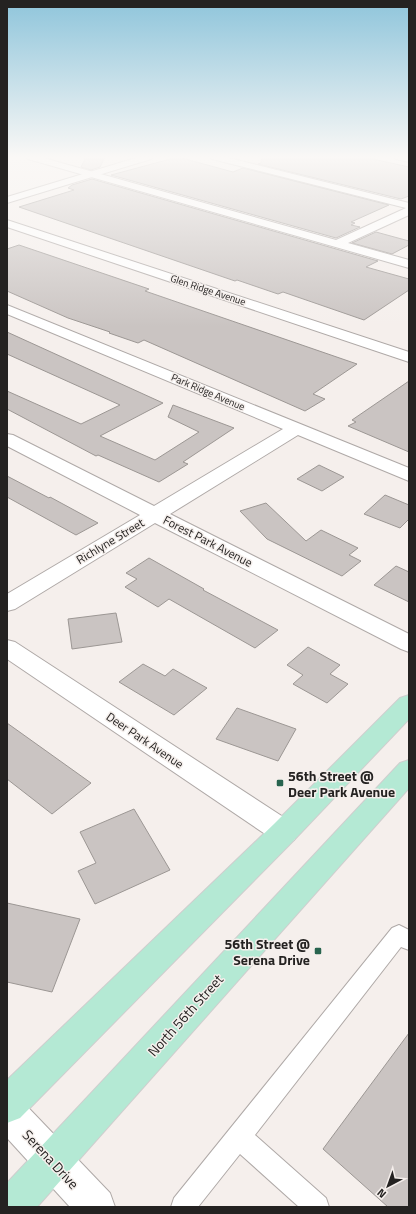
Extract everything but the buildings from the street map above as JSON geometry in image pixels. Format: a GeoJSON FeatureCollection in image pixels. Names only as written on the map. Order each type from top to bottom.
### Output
{"type":"FeatureCollection","features":[{"type":"Feature","properties":{"kind":"main road"},"geometry":{"type":"LineString","coordinates":[[7,1105],[284,832],[409,704]]}},
{"type":"Feature","properties":{"kind":"main road","name":"North 56th Street"},"geometry":{"type":"LineString","coordinates":[[11,1207],[409,770]]}},
{"type":"Feature","properties":{"kind":"street"},"geometry":{"type":"LineString","coordinates":[[231,214],[409,264]]}},
{"type":"Feature","properties":{"kind":"street"},"geometry":{"type":"LineString","coordinates":[[338,244],[403,214]]}},
{"type":"Feature","properties":{"kind":"street","name":"Glen Ridge Avenue"},"geometry":{"type":"LineString","coordinates":[[7,223],[409,357]]}},
{"type":"Feature","properties":{"kind":"street","name":"Park Ridge Avenue"},"geometry":{"type":"LineString","coordinates":[[7,309],[409,475]]}},
{"type":"Feature","properties":{"kind":"street","name":"Richlyne Street"},"geometry":{"type":"LineString","coordinates":[[7,604],[296,429]]}},
{"type":"Feature","properties":{"kind":"street","name":"Forest Park Avenue"},"geometry":{"type":"LineString","coordinates":[[7,439],[409,644]]}},
{"type":"Feature","properties":{"kind":"street","name":"Deer Park Avenue"},"geometry":{"type":"LineString","coordinates":[[7,648],[284,832]]}},
{"type":"Feature","properties":{"kind":"street","name":"Serena Drive"},"geometry":{"type":"LineString","coordinates":[[7,1112],[96,1207]]}},
{"type":"Feature","properties":{"kind":"lane"},"geometry":{"type":"LineString","coordinates":[[183,1207],[399,934],[409,941]]}},
{"type":"Feature","properties":{"kind":"lane"},"geometry":{"type":"LineString","coordinates":[[239,1137],[317,1207]]}},
{"type":"Feature","properties":{"kind":"place","name":"56th Street @ Deer Park Avenue"},"geometry":{"type":"Point","coordinates":[280,783]}},
{"type":"Feature","properties":{"kind":"place","name":"56th Street @ Serena Drive"},"geometry":{"type":"Point","coordinates":[318,951]}}]}
